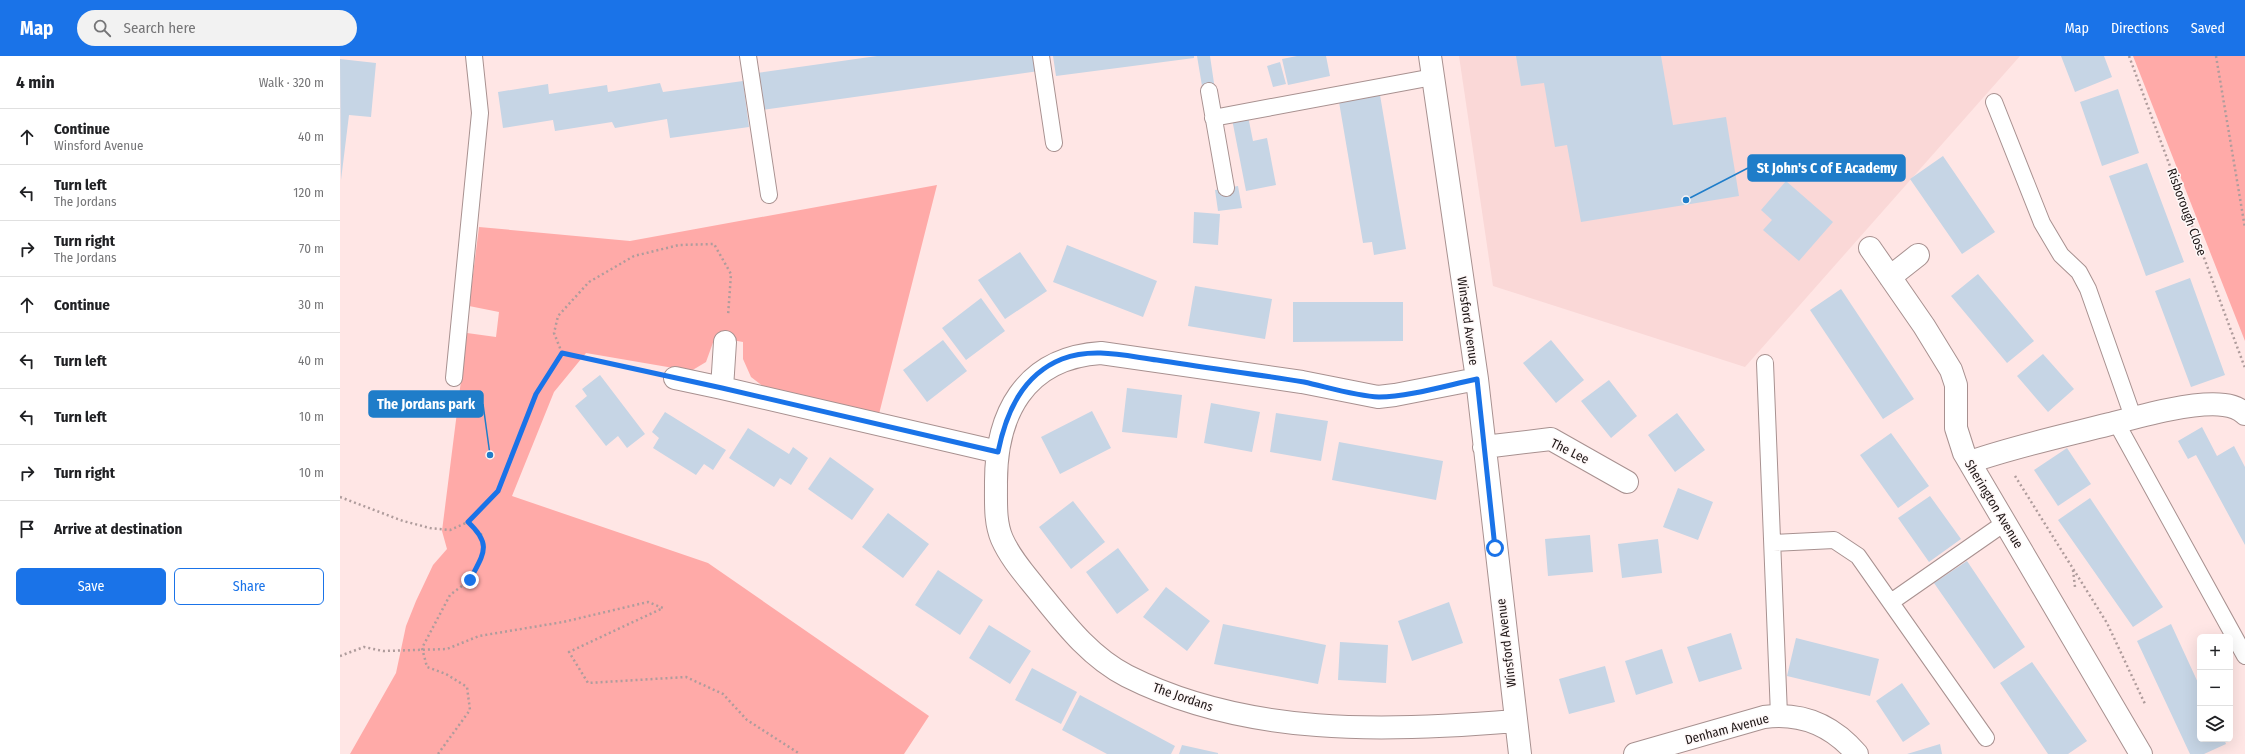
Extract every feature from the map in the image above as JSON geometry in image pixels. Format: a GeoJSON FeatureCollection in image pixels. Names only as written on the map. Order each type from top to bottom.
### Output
{"type":"FeatureCollection","features":[{"type":"Feature","properties":{"kind":"street","name":"Winsford Avenue"},"geometry":{"type":"LineString","coordinates":[[1432,66],[1477,379],[1515,721],[1520,754]]}},
{"type":"Feature","properties":{"kind":"street","name":"Sherington Avenue"},"geometry":{"type":"LineString","coordinates":[[1870,248],[1924,326],[1951,370],[1956,385],[1956,428],[1960,444],[2141,754]]}},
{"type":"Feature","properties":{"kind":"street"},"geometry":{"type":"LineString","coordinates":[[1890,276],[1918,255]]}},
{"type":"Feature","properties":{"kind":"street"},"geometry":{"type":"LineString","coordinates":[[722,388],[725,342]]}},
{"type":"Feature","properties":{"kind":"street","name":"The Jordans"},"geometry":{"type":"LineString","coordinates":[[1477,379],[1378,397],[1302,382],[1101,352],[1080,354],[1061,360],[1042,370],[1026,386],[1013,404],[1003,426],[998,452],[996,478],[997,524],[1002,539],[1013,560],[1085,646],[1105,663],[1156,689],[1205,706],[1249,717],[1306,724],[1442,727],[1515,721]]}},
{"type":"Feature","properties":{"kind":"street"},"geometry":{"type":"LineString","coordinates":[[675,378],[998,452]]}},
{"type":"Feature","properties":{"kind":"street"},"geometry":{"type":"LineString","coordinates":[[1970,462],[2000,452],[2124,420],[2198,406],[2223,404],[2239,408],[2245,414]]}},
{"type":"Feature","properties":{"kind":"street","name":"The Lee"},"geometry":{"type":"LineString","coordinates":[[1484,447],[1551,439],[1627,482]]}},
{"type":"Feature","properties":{"kind":"street","name":"Denham Avenue"},"geometry":{"type":"LineString","coordinates":[[1635,754],[1764,717],[1779,715],[1798,717],[1816,722],[1833,731],[1857,754]]}},
{"type":"Feature","properties":{"kind":"lane"},"geometry":{"type":"LineString","coordinates":[[454,378],[480,113],[474,56]]}},
{"type":"Feature","properties":{"kind":"lane"},"geometry":{"type":"LineString","coordinates":[[748,56],[769,195]]}},
{"type":"Feature","properties":{"kind":"lane"},"geometry":{"type":"LineString","coordinates":[[1041,56],[1054,143]]}},
{"type":"Feature","properties":{"kind":"lane"},"geometry":{"type":"LineString","coordinates":[[1213,118],[1432,66]]}},
{"type":"Feature","properties":{"kind":"lane"},"geometry":{"type":"LineString","coordinates":[[1209,91],[1226,188]]}},
{"type":"Feature","properties":{"kind":"lane"},"geometry":{"type":"LineString","coordinates":[[1994,102],[2042,223],[2061,255],[2079,272],[2088,289],[2124,420],[2245,656]]}},
{"type":"Feature","properties":{"kind":"lane"},"geometry":{"type":"LineString","coordinates":[[1765,363],[1779,715]]}},
{"type":"Feature","properties":{"kind":"lane"},"geometry":{"type":"LineString","coordinates":[[1891,602],[2006,522]]}},
{"type":"Feature","properties":{"kind":"lane"},"geometry":{"type":"LineString","coordinates":[[1773,543],[1834,540],[1858,556],[1986,738]]}},
{"type":"Feature","properties":{"kind":"path","name":"Risborough Close"},"geometry":{"type":"LineString","coordinates":[[2129,56],[2245,368]]}},
{"type":"Feature","properties":{"kind":"path"},"geometry":{"type":"LineString","coordinates":[[2216,56],[2245,228]]}},
{"type":"Feature","properties":{"kind":"path"},"geometry":{"type":"LineString","coordinates":[[562,353],[554,333],[558,316],[589,282],[634,256],[679,245],[714,244],[731,274],[731,295],[725,342]]}},
{"type":"Feature","properties":{"kind":"path"},"geometry":{"type":"LineString","coordinates":[[562,353],[675,378]]}},
{"type":"Feature","properties":{"kind":"path"},"geometry":{"type":"LineString","coordinates":[[340,497],[403,521],[430,528],[450,530],[468,522],[498,491],[536,394],[562,353]]}},
{"type":"Feature","properties":{"kind":"path"},"geometry":{"type":"LineString","coordinates":[[2000,452],[2107,623],[2146,707]]}},
{"type":"Feature","properties":{"kind":"path"},"geometry":{"type":"LineString","coordinates":[[438,754],[470,710],[467,687],[446,674],[428,667],[422,648],[450,595],[470,580],[484,551],[481,534],[468,522]]}},
{"type":"Feature","properties":{"kind":"path"},"geometry":{"type":"LineString","coordinates":[[340,656],[364,647],[382,651],[422,648],[447,649],[479,636],[563,622],[648,602],[663,608],[569,652],[588,683],[686,677],[723,694],[747,720],[800,754]]}},
{"type":"Feature","properties":{"kind":"shaded area"},"geometry":{"type":"Polygon","coordinates":[[[1459,56],[2020,56],[1745,367],[1493,286],[1459,56]]]}},
{"type":"Feature","properties":{"kind":"shaded area"},"geometry":{"type":"Polygon","coordinates":[[[2133,56],[2245,56],[2245,341],[2133,56]]]}},
{"type":"Feature","properties":{"kind":"shaded area"},"geometry":{"type":"Polygon","coordinates":[[[937,185],[879,414],[768,390],[751,377],[743,359],[743,342],[715,337],[706,362],[691,371],[586,353],[554,392],[512,496],[708,563],[929,716],[904,754],[350,754],[396,673],[406,626],[416,601],[433,565],[447,549],[442,531],[467,333],[496,337],[499,312],[469,306],[479,227],[630,241],[937,185]]]}},
{"type":"Feature","properties":{"kind":"building"},"geometry":{"type":"Polygon","coordinates":[[[877,56],[1037,56],[1039,71],[762,110],[757,73],[877,56]]]}},
{"type":"Feature","properties":{"kind":"building"},"geometry":{"type":"Polygon","coordinates":[[[1053,56],[1194,56],[1194,58],[1056,76],[1053,56]]]}},
{"type":"Feature","properties":{"kind":"building"},"geometry":{"type":"Polygon","coordinates":[[[1197,56],[1210,56],[1215,90],[1203,92],[1197,56]]]}},
{"type":"Feature","properties":{"kind":"building"},"geometry":{"type":"Polygon","coordinates":[[[1297,56],[1326,56],[1330,76],[1288,85],[1282,59],[1297,56]]]}},
{"type":"Feature","properties":{"kind":"building"},"geometry":{"type":"Polygon","coordinates":[[[1516,56],[1661,56],[1673,125],[1726,117],[1739,196],[1581,222],[1567,145],[1555,147],[1544,83],[1521,86],[1516,56]]]}},
{"type":"Feature","properties":{"kind":"building"},"geometry":{"type":"Polygon","coordinates":[[[2061,56],[2104,56],[2112,77],[2075,92],[2061,56]]]}},
{"type":"Feature","properties":{"kind":"building"},"geometry":{"type":"Polygon","coordinates":[[[340,59],[376,63],[371,117],[349,115],[341,180],[340,59]]]}},
{"type":"Feature","properties":{"kind":"building"},"geometry":{"type":"Polygon","coordinates":[[[1280,62],[1286,84],[1273,87],[1267,66],[1280,62]]]}},
{"type":"Feature","properties":{"kind":"building"},"geometry":{"type":"Polygon","coordinates":[[[743,81],[749,127],[670,138],[667,119],[615,128],[612,122],[555,131],[553,120],[503,128],[498,92],[548,84],[549,94],[607,85],[608,92],[660,83],[663,92],[743,81]]]}},
{"type":"Feature","properties":{"kind":"building"},"geometry":{"type":"Polygon","coordinates":[[[2118,89],[2139,153],[2102,166],[2080,102],[2118,89]]]}},
{"type":"Feature","properties":{"kind":"building"},"geometry":{"type":"Polygon","coordinates":[[[1380,95],[1406,249],[1374,255],[1372,242],[1363,243],[1339,102],[1380,95]]]}},
{"type":"Feature","properties":{"kind":"building"},"geometry":{"type":"Polygon","coordinates":[[[1248,116],[1253,141],[1267,138],[1276,185],[1246,191],[1232,119],[1248,116]]]}},
{"type":"Feature","properties":{"kind":"building"},"geometry":{"type":"Polygon","coordinates":[[[1943,156],[1995,232],[1962,254],[1910,179],[1943,156]]]}},
{"type":"Feature","properties":{"kind":"building"},"geometry":{"type":"Polygon","coordinates":[[[2147,163],[2184,262],[2146,276],[2109,176],[2147,163]]]}},
{"type":"Feature","properties":{"kind":"building"},"geometry":{"type":"Polygon","coordinates":[[[1786,181],[1833,222],[1799,261],[1763,230],[1772,220],[1761,210],[1786,181]]]}},
{"type":"Feature","properties":{"kind":"building"},"geometry":{"type":"Polygon","coordinates":[[[1238,186],[1242,208],[1218,211],[1215,190],[1238,186]]]}},
{"type":"Feature","properties":{"kind":"building"},"geometry":{"type":"Polygon","coordinates":[[[1194,212],[1220,214],[1218,245],[1193,243],[1194,212]]]}},
{"type":"Feature","properties":{"kind":"building"},"geometry":{"type":"Polygon","coordinates":[[[1067,245],[1157,281],[1143,317],[1053,282],[1067,245]]]}},
{"type":"Feature","properties":{"kind":"building"},"geometry":{"type":"Polygon","coordinates":[[[1020,252],[1047,291],[1005,319],[978,280],[1020,252]]]}},
{"type":"Feature","properties":{"kind":"building"},"geometry":{"type":"Polygon","coordinates":[[[1978,274],[2034,341],[2007,363],[1951,296],[1978,274]]]}},
{"type":"Feature","properties":{"kind":"building"},"geometry":{"type":"Polygon","coordinates":[[[2190,278],[2225,375],[2191,387],[2155,291],[2190,278]]]}},
{"type":"Feature","properties":{"kind":"building"},"geometry":{"type":"Polygon","coordinates":[[[1195,286],[1272,299],[1265,339],[1188,326],[1195,286]]]}},
{"type":"Feature","properties":{"kind":"building"},"geometry":{"type":"Polygon","coordinates":[[[1841,289],[1914,399],[1883,419],[1810,310],[1841,289]]]}},
{"type":"Feature","properties":{"kind":"building"},"geometry":{"type":"Polygon","coordinates":[[[981,298],[1005,331],[966,360],[942,328],[981,298]]]}},
{"type":"Feature","properties":{"kind":"building"},"geometry":{"type":"Polygon","coordinates":[[[1293,302],[1403,302],[1403,341],[1293,342],[1293,302]]]}},
{"type":"Feature","properties":{"kind":"building"},"geometry":{"type":"Polygon","coordinates":[[[943,340],[967,371],[927,402],[903,370],[943,340]]]}},
{"type":"Feature","properties":{"kind":"building"},"geometry":{"type":"Polygon","coordinates":[[[1551,340],[1584,380],[1556,403],[1523,363],[1551,340]]]}},
{"type":"Feature","properties":{"kind":"building"},"geometry":{"type":"Polygon","coordinates":[[[2043,354],[2074,389],[2048,412],[2017,376],[2043,354]]]}},
{"type":"Feature","properties":{"kind":"building"},"geometry":{"type":"Polygon","coordinates":[[[600,375],[645,434],[627,448],[618,436],[606,446],[575,406],[587,396],[582,389],[600,375]]]}},
{"type":"Feature","properties":{"kind":"building"},"geometry":{"type":"Polygon","coordinates":[[[1609,380],[1637,416],[1611,438],[1581,401],[1609,380]]]}},
{"type":"Feature","properties":{"kind":"building"},"geometry":{"type":"Polygon","coordinates":[[[1127,388],[1182,395],[1177,438],[1122,432],[1127,388]]]}},
{"type":"Feature","properties":{"kind":"building"},"geometry":{"type":"Polygon","coordinates":[[[1211,403],[1260,412],[1252,452],[1204,443],[1211,403]]]}},
{"type":"Feature","properties":{"kind":"building"},"geometry":{"type":"Polygon","coordinates":[[[1092,411],[1111,448],[1060,474],[1041,437],[1092,411]]]}},
{"type":"Feature","properties":{"kind":"building"},"geometry":{"type":"Polygon","coordinates":[[[665,412],[726,450],[713,470],[704,464],[696,475],[653,448],[659,438],[652,432],[665,412]]]}},
{"type":"Feature","properties":{"kind":"building"},"geometry":{"type":"Polygon","coordinates":[[[1276,413],[1328,421],[1321,461],[1270,452],[1276,413]]]}},
{"type":"Feature","properties":{"kind":"building"},"geometry":{"type":"Polygon","coordinates":[[[1677,413],[1705,450],[1675,472],[1648,435],[1677,413]]]}},
{"type":"Feature","properties":{"kind":"building"},"geometry":{"type":"Polygon","coordinates":[[[2202,427],[2217,456],[2234,446],[2245,467],[2245,545],[2196,455],[2188,459],[2178,441],[2202,427]]]}},
{"type":"Feature","properties":{"kind":"building"},"geometry":{"type":"Polygon","coordinates":[[[748,428],[789,454],[793,447],[808,458],[791,485],[780,478],[774,487],[729,458],[748,428]]]}},
{"type":"Feature","properties":{"kind":"building"},"geometry":{"type":"Polygon","coordinates":[[[1891,433],[1929,486],[1898,508],[1860,455],[1891,433]]]}},
{"type":"Feature","properties":{"kind":"building"},"geometry":{"type":"Polygon","coordinates":[[[1339,442],[1443,461],[1436,500],[1332,480],[1339,442]]]}},
{"type":"Feature","properties":{"kind":"building"},"geometry":{"type":"Polygon","coordinates":[[[2067,448],[2091,484],[2058,506],[2034,470],[2067,448]]]}},
{"type":"Feature","properties":{"kind":"building"},"geometry":{"type":"Polygon","coordinates":[[[830,457],[874,489],[852,520],[808,489],[830,457]]]}},
{"type":"Feature","properties":{"kind":"building"},"geometry":{"type":"Polygon","coordinates":[[[1678,488],[1713,502],[1698,540],[1663,527],[1678,488]]]}},
{"type":"Feature","properties":{"kind":"building"},"geometry":{"type":"Polygon","coordinates":[[[1930,496],[1961,539],[1929,562],[1898,518],[1930,496]]]}},
{"type":"Feature","properties":{"kind":"building"},"geometry":{"type":"Polygon","coordinates":[[[2090,498],[2163,607],[2133,627],[2058,520],[2090,498]]]}},
{"type":"Feature","properties":{"kind":"building"},"geometry":{"type":"Polygon","coordinates":[[[1073,501],[1105,542],[1071,569],[1039,527],[1073,501]]]}},
{"type":"Feature","properties":{"kind":"building"},"geometry":{"type":"Polygon","coordinates":[[[888,513],[929,544],[903,578],[862,547],[888,513]]]}},
{"type":"Feature","properties":{"kind":"building"},"geometry":{"type":"Polygon","coordinates":[[[1590,535],[1593,572],[1548,576],[1545,539],[1590,535]]]}},
{"type":"Feature","properties":{"kind":"building"},"geometry":{"type":"Polygon","coordinates":[[[1658,539],[1662,573],[1622,578],[1618,544],[1658,539]]]}},
{"type":"Feature","properties":{"kind":"building"},"geometry":{"type":"Polygon","coordinates":[[[1118,548],[1149,590],[1117,614],[1086,572],[1118,548]]]}},
{"type":"Feature","properties":{"kind":"building"},"geometry":{"type":"Polygon","coordinates":[[[1967,561],[2025,647],[1994,669],[1934,583],[1967,561]]]}},
{"type":"Feature","properties":{"kind":"building"},"geometry":{"type":"Polygon","coordinates":[[[938,570],[983,600],[960,635],[915,605],[938,570]]]}},
{"type":"Feature","properties":{"kind":"building"},"geometry":{"type":"Polygon","coordinates":[[[1166,587],[1210,621],[1187,651],[1143,617],[1166,587]]]}},
{"type":"Feature","properties":{"kind":"building"},"geometry":{"type":"Polygon","coordinates":[[[1449,602],[1463,643],[1412,661],[1398,621],[1449,602]]]}},
{"type":"Feature","properties":{"kind":"building"},"geometry":{"type":"Polygon","coordinates":[[[1223,624],[1326,645],[1318,684],[1214,664],[1223,624]]]}},
{"type":"Feature","properties":{"kind":"building"},"geometry":{"type":"Polygon","coordinates":[[[2171,624],[2197,680],[2197,742],[2225,742],[2226,744],[2204,754],[2190,754],[2137,641],[2171,624]]]}},
{"type":"Feature","properties":{"kind":"building"},"geometry":{"type":"Polygon","coordinates":[[[989,625],[1031,651],[1010,684],[969,658],[989,625]]]}},
{"type":"Feature","properties":{"kind":"building"},"geometry":{"type":"Polygon","coordinates":[[[1731,633],[1742,669],[1699,682],[1687,647],[1731,633]]]}},
{"type":"Feature","properties":{"kind":"building"},"geometry":{"type":"Polygon","coordinates":[[[1796,638],[1879,659],[1870,696],[1787,676],[1796,638]]]}},
{"type":"Feature","properties":{"kind":"building"},"geometry":{"type":"Polygon","coordinates":[[[1340,642],[1388,645],[1386,683],[1338,680],[1340,642]]]}},
{"type":"Feature","properties":{"kind":"building"},"geometry":{"type":"Polygon","coordinates":[[[1662,649],[1673,683],[1636,695],[1625,661],[1662,649]]]}},
{"type":"Feature","properties":{"kind":"building"},"geometry":{"type":"Polygon","coordinates":[[[2032,662],[2087,741],[2068,754],[2048,754],[2000,683],[2032,662]]]}},
{"type":"Feature","properties":{"kind":"building"},"geometry":{"type":"Polygon","coordinates":[[[1605,666],[1615,702],[1569,714],[1559,679],[1605,666]]]}},
{"type":"Feature","properties":{"kind":"building"},"geometry":{"type":"Polygon","coordinates":[[[1032,668],[1077,692],[1061,724],[1015,700],[1032,668]]]}},
{"type":"Feature","properties":{"kind":"building"},"geometry":{"type":"Polygon","coordinates":[[[1902,683],[1930,724],[1903,742],[1876,701],[1902,683]]]}},
{"type":"Feature","properties":{"kind":"building"},"geometry":{"type":"Polygon","coordinates":[[[1080,695],[1175,746],[1171,754],[1107,754],[1062,730],[1080,695]]]}},
{"type":"Feature","properties":{"kind":"building"},"geometry":{"type":"Polygon","coordinates":[[[1940,744],[1942,754],[1907,754],[1940,744]]]}},
{"type":"Feature","properties":{"kind":"building"},"geometry":{"type":"Polygon","coordinates":[[[1182,745],[1218,753],[1218,754],[1179,754],[1182,745]]]}},
{"type":"Feature","properties":{"kind":"place","name":"St John's C of E Academy"},"geometry":{"type":"Point","coordinates":[1686,200]}},
{"type":"Feature","properties":{"kind":"place","name":"The Jordans park"},"geometry":{"type":"Point","coordinates":[490,455]}},
{"type":"Feature","properties":{"kind":"route"},"geometry":{"type":"LineString","coordinates":[[470,580],[484,551],[481,534],[468,522],[498,491],[536,394],[562,353],[722,388],[998,452],[1003,426],[1013,404],[1026,386],[1042,370],[1061,360],[1080,354],[1101,352],[1302,382],[1378,397],[1477,379],[1495,548]]}}]}
